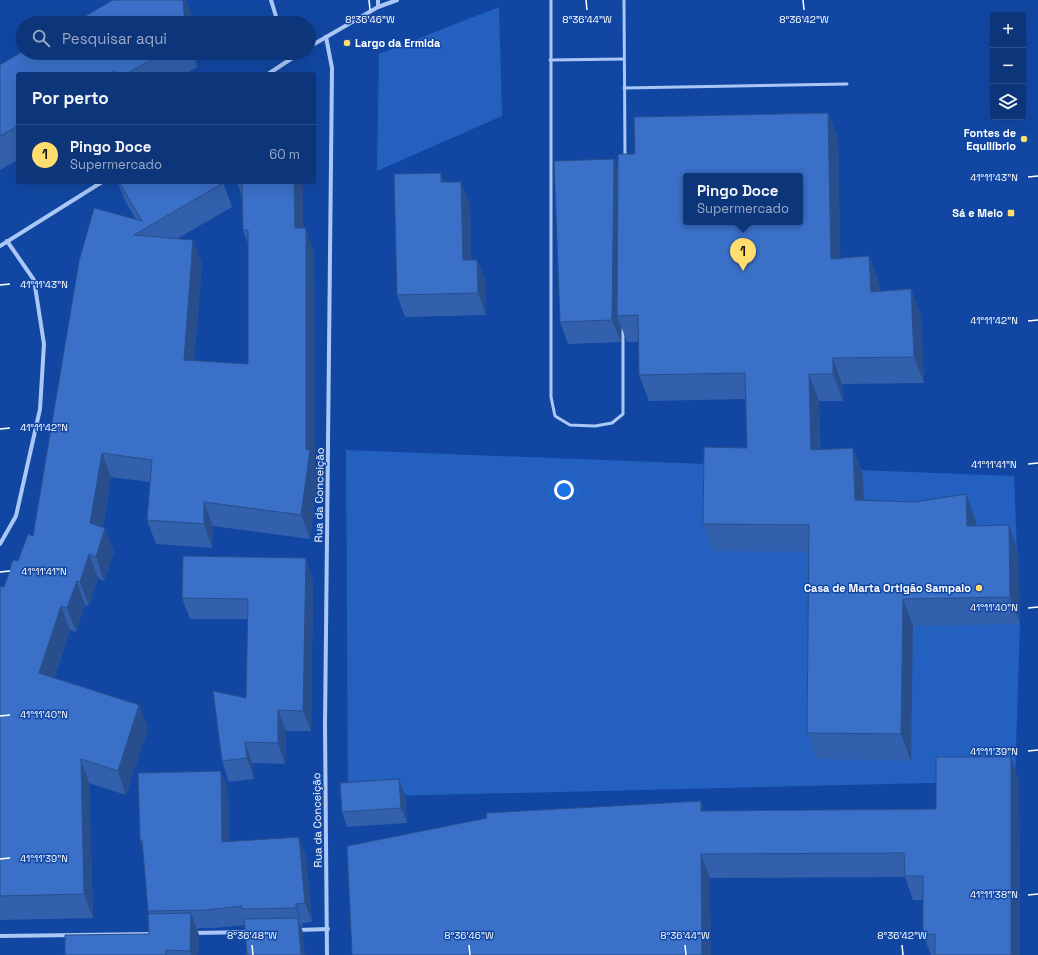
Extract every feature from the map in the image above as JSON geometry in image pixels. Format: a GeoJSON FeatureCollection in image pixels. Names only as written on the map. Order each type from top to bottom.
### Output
{"type":"FeatureCollection","features":[{"type":"Feature","properties":{"kind":"street"},"geometry":{"type":"LineString","coordinates":[[272,0],[276,16]]}},
{"type":"Feature","properties":{"kind":"street"},"geometry":{"type":"LineString","coordinates":[[378,0],[378,7]]}},
{"type":"Feature","properties":{"kind":"street"},"geometry":{"type":"LineString","coordinates":[[316,43],[378,7],[397,0]]}},
{"type":"Feature","properties":{"kind":"street","name":"Rua da Conceição"},"geometry":{"type":"LineString","coordinates":[[326,37],[332,68],[325,726],[328,929],[327,955]]}},
{"type":"Feature","properties":{"kind":"street"},"geometry":{"type":"LineString","coordinates":[[271,72],[289,60]]}},
{"type":"Feature","properties":{"kind":"street"},"geometry":{"type":"LineString","coordinates":[[0,246],[99,184]]}},
{"type":"Feature","properties":{"kind":"street"},"geometry":{"type":"LineString","coordinates":[[0,544],[16,516],[40,409],[44,344],[34,280],[7,241]]}},
{"type":"Feature","properties":{"kind":"street"},"geometry":{"type":"LineString","coordinates":[[296,930],[328,929]]}},
{"type":"Feature","properties":{"kind":"street"},"geometry":{"type":"LineString","coordinates":[[186,933],[256,932]]}},
{"type":"Feature","properties":{"kind":"street"},"geometry":{"type":"LineString","coordinates":[[0,936],[163,933]]}},
{"type":"Feature","properties":{"kind":"lane"},"geometry":{"type":"LineString","coordinates":[[551,0],[551,397],[555,416],[570,425],[596,426],[612,423],[623,414],[623,328]]}},
{"type":"Feature","properties":{"kind":"lane"},"geometry":{"type":"LineString","coordinates":[[624,0],[625,163]]}},
{"type":"Feature","properties":{"kind":"lane"},"geometry":{"type":"LineString","coordinates":[[550,60],[624,59]]}},
{"type":"Feature","properties":{"kind":"lane"},"geometry":{"type":"LineString","coordinates":[[624,88],[847,84]]}},
{"type":"Feature","properties":{"kind":"shaded area"},"geometry":{"type":"Polygon","coordinates":[[[499,7],[502,116],[377,171],[379,54],[499,7]]]}},
{"type":"Feature","properties":{"kind":"shaded area"},"geometry":{"type":"Polygon","coordinates":[[[346,450],[1014,476],[1020,624],[1015,781],[348,797],[346,450]]]}},
{"type":"Feature","properties":{"kind":"building"},"geometry":{"type":"Polygon","coordinates":[[[113,0],[183,0],[184,16],[85,16],[113,0]]]}},
{"type":"Feature","properties":{"kind":"building"},"geometry":{"type":"Polygon","coordinates":[[[16,55],[16,60],[151,60],[130,72],[16,72],[16,127],[0,136],[0,65],[16,55]]]}},
{"type":"Feature","properties":{"kind":"building"},"geometry":{"type":"Polygon","coordinates":[[[828,113],[831,259],[869,256],[871,292],[911,289],[914,357],[833,358],[833,374],[809,374],[811,450],[853,448],[855,500],[915,502],[966,494],[967,526],[1009,525],[1010,597],[903,599],[901,734],[807,733],[809,525],[703,524],[704,447],[747,448],[745,373],[639,375],[638,315],[617,316],[618,154],[635,154],[634,117],[828,113]]]}},
{"type":"Feature","properties":{"kind":"building"},"geometry":{"type":"Polygon","coordinates":[[[614,159],[612,320],[560,322],[554,161],[614,159]]]}},
{"type":"Feature","properties":{"kind":"building"},"geometry":{"type":"Polygon","coordinates":[[[441,173],[441,182],[461,182],[463,260],[477,260],[478,293],[397,295],[394,174],[441,173]]]}},
{"type":"Feature","properties":{"kind":"building"},"geometry":{"type":"Polygon","coordinates":[[[120,184],[221,184],[134,235],[193,240],[184,360],[248,364],[248,230],[243,230],[242,184],[294,184],[295,228],[306,228],[306,449],[310,450],[301,515],[204,502],[204,524],[147,520],[152,460],[102,453],[90,523],[105,528],[96,557],[89,554],[80,582],[77,581],[67,608],[61,606],[39,673],[139,705],[118,771],[81,759],[84,894],[0,896],[0,586],[4,587],[13,560],[18,561],[28,534],[33,536],[79,261],[94,208],[142,221],[120,184]]]}},
{"type":"Feature","properties":{"kind":"building"},"geometry":{"type":"Polygon","coordinates":[[[183,556],[306,558],[303,711],[278,710],[278,743],[245,742],[247,758],[222,761],[213,691],[246,698],[248,599],[182,598],[183,556]]]}},
{"type":"Feature","properties":{"kind":"building"},"geometry":{"type":"Polygon","coordinates":[[[936,757],[1011,757],[1011,955],[935,955],[935,934],[923,934],[923,876],[905,876],[904,853],[701,854],[702,955],[352,955],[347,846],[487,818],[486,813],[701,801],[701,811],[936,809],[936,757]]]}},
{"type":"Feature","properties":{"kind":"building"},"geometry":{"type":"Polygon","coordinates":[[[221,771],[222,842],[299,837],[305,903],[296,904],[296,908],[242,909],[242,906],[207,910],[148,911],[142,840],[140,840],[138,773],[221,771]]]}},
{"type":"Feature","properties":{"kind":"building"},"geometry":{"type":"Polygon","coordinates":[[[399,779],[401,808],[342,812],[340,783],[399,779]]]}},
{"type":"Feature","properties":{"kind":"building"},"geometry":{"type":"Polygon","coordinates":[[[191,913],[190,951],[166,950],[166,955],[65,955],[65,935],[149,934],[148,914],[191,913]]]}},
{"type":"Feature","properties":{"kind":"building"},"geometry":{"type":"Polygon","coordinates":[[[298,918],[301,955],[247,955],[244,919],[298,918]]]}},
{"type":"Feature","properties":{"kind":"place","name":"Largo da Ermida"},"geometry":{"type":"Point","coordinates":[347,43]}},
{"type":"Feature","properties":{"kind":"place","name":"Fontes de Equilíbrio"},"geometry":{"type":"Point","coordinates":[1024,139]}},
{"type":"Feature","properties":{"kind":"place","name":"Sá e Melo"},"geometry":{"type":"Point","coordinates":[1011,213]}},
{"type":"Feature","properties":{"kind":"place","name":"Pingo Doce"},"geometry":{"type":"Point","coordinates":[743,271]}},
{"type":"Feature","properties":{"kind":"place","name":"Casa de Marta Ortigão Sampaio"},"geometry":{"type":"Point","coordinates":[979,588]}}]}
